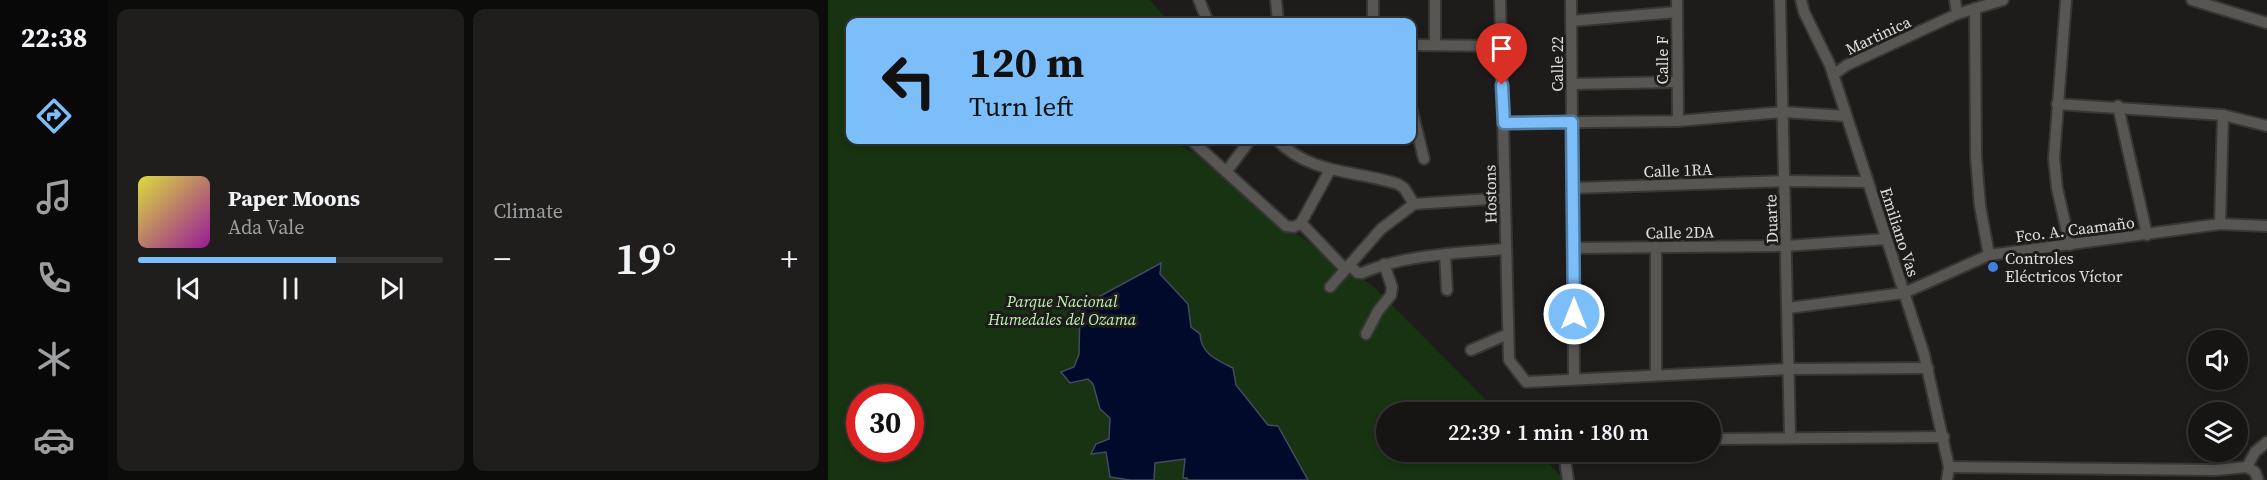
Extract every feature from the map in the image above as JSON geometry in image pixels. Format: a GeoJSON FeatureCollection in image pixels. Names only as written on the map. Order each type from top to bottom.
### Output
{"type":"FeatureCollection","features":[{"type":"Feature","properties":{"kind":"street"},"geometry":{"type":"LineString","coordinates":[[1199,0],[1206,18]]}},
{"type":"Feature","properties":{"kind":"street"},"geometry":{"type":"LineString","coordinates":[[1276,0],[1278,18]]}},
{"type":"Feature","properties":{"kind":"street"},"geometry":{"type":"LineString","coordinates":[[1373,0],[1373,18]]}},
{"type":"Feature","properties":{"kind":"street"},"geometry":{"type":"LineString","coordinates":[[1435,0],[1435,45]]}},
{"type":"Feature","properties":{"kind":"street","name":"Hostons"},"geometry":{"type":"LineString","coordinates":[[1500,0],[1509,360],[1526,382],[1574,380]]}},
{"type":"Feature","properties":{"kind":"street","name":"Calle 22"},"geometry":{"type":"LineString","coordinates":[[1571,0],[1574,380]]}},
{"type":"Feature","properties":{"kind":"street","name":"Calle F"},"geometry":{"type":"LineString","coordinates":[[1677,0],[1678,121]]}},
{"type":"Feature","properties":{"kind":"street","name":"Duarte"},"geometry":{"type":"LineString","coordinates":[[1780,0],[1790,437]]}},
{"type":"Feature","properties":{"kind":"street","name":"Emiliano Vas"},"geometry":{"type":"LineString","coordinates":[[1801,0],[1804,12],[1833,75],[1928,368],[1944,436],[1949,467],[1947,480]]}},
{"type":"Feature","properties":{"kind":"street"},"geometry":{"type":"LineString","coordinates":[[1955,0],[1957,14]]}},
{"type":"Feature","properties":{"kind":"street","name":"Martinica"},"geometry":{"type":"LineString","coordinates":[[1833,75],[1847,65],[1957,14],[2003,0]]}},
{"type":"Feature","properties":{"kind":"street"},"geometry":{"type":"LineString","coordinates":[[2066,0],[2054,158],[2057,188],[2070,244]]}},
{"type":"Feature","properties":{"kind":"street"},"geometry":{"type":"LineString","coordinates":[[2192,0],[2267,23]]}},
{"type":"Feature","properties":{"kind":"street"},"geometry":{"type":"LineString","coordinates":[[1975,8],[1976,157],[1980,206],[1989,255]]}},
{"type":"Feature","properties":{"kind":"street"},"geometry":{"type":"LineString","coordinates":[[1571,21],[1677,12]]}},
{"type":"Feature","properties":{"kind":"street"},"geometry":{"type":"LineString","coordinates":[[1416,45],[1501,46]]}},
{"type":"Feature","properties":{"kind":"street"},"geometry":{"type":"LineString","coordinates":[[1572,84],[1677,82]]}},
{"type":"Feature","properties":{"kind":"street"},"geometry":{"type":"LineString","coordinates":[[2057,104],[2118,106],[2223,115],[2267,126]]}},
{"type":"Feature","properties":{"kind":"street"},"geometry":{"type":"LineString","coordinates":[[2118,106],[2147,235]]}},
{"type":"Feature","properties":{"kind":"street"},"geometry":{"type":"LineString","coordinates":[[1504,123],[1678,121],[1783,112],[1846,116]]}},
{"type":"Feature","properties":{"kind":"street"},"geometry":{"type":"LineString","coordinates":[[2220,224],[2223,115]]}},
{"type":"Feature","properties":{"kind":"street"},"geometry":{"type":"LineString","coordinates":[[1416,127],[1424,159]]}},
{"type":"Feature","properties":{"kind":"street"},"geometry":{"type":"LineString","coordinates":[[1195,144],[1286,226],[1301,223],[1330,170]]}},
{"type":"Feature","properties":{"kind":"street"},"geometry":{"type":"LineString","coordinates":[[1226,172],[1247,144]]}},
{"type":"Feature","properties":{"kind":"street"},"geometry":{"type":"LineString","coordinates":[[1281,144],[1288,151],[1330,170],[1398,184],[1404,188],[1414,204]]}},
{"type":"Feature","properties":{"kind":"street","name":"Calle 1RA"},"geometry":{"type":"LineString","coordinates":[[1573,188],[1785,181],[1867,182]]}},
{"type":"Feature","properties":{"kind":"street"},"geometry":{"type":"LineString","coordinates":[[1330,286],[1380,229],[1414,204],[1505,198]]}},
{"type":"Feature","properties":{"kind":"street"},"geometry":{"type":"LineString","coordinates":[[1301,223],[1347,267],[1358,273],[1384,264],[1445,254],[1506,249]]}},
{"type":"Feature","properties":{"kind":"street","name":"Fco. A. Caamaño"},"geometry":{"type":"LineString","coordinates":[[1788,308],[1904,293],[1989,255],[2220,224],[2267,226]]}},
{"type":"Feature","properties":{"kind":"street","name":"Calle 2DA"},"geometry":{"type":"LineString","coordinates":[[1573,248],[1786,246],[1886,239]]}},
{"type":"Feature","properties":{"kind":"street"},"geometry":{"type":"LineString","coordinates":[[1656,247],[1656,375]]}},
{"type":"Feature","properties":{"kind":"street"},"geometry":{"type":"LineString","coordinates":[[1445,254],[1448,290]]}},
{"type":"Feature","properties":{"kind":"street"},"geometry":{"type":"LineString","coordinates":[[1366,334],[1378,310],[1391,295],[1392,287],[1384,264]]}},
{"type":"Feature","properties":{"kind":"street"},"geometry":{"type":"LineString","coordinates":[[1471,350],[1508,334]]}},
{"type":"Feature","properties":{"kind":"street"},"geometry":{"type":"LineString","coordinates":[[1574,380],[1790,369],[1928,368]]}},
{"type":"Feature","properties":{"kind":"street"},"geometry":{"type":"LineString","coordinates":[[1721,439],[1944,436]]}},
{"type":"Feature","properties":{"kind":"street"},"geometry":{"type":"LineString","coordinates":[[2247,467],[2255,452],[2267,442]]}},
{"type":"Feature","properties":{"kind":"street"},"geometry":{"type":"LineString","coordinates":[[1565,462],[1568,480]]}},
{"type":"Feature","properties":{"kind":"street"},"geometry":{"type":"LineString","coordinates":[[1949,467],[2213,475],[2247,467],[2255,472],[2258,480]]}},
{"type":"Feature","properties":{"kind":"street"},"geometry":{"type":"LineString","coordinates":[[2027,480],[2029,468]]}},
{"type":"Feature","properties":{"kind":"green space","name":"Parque Nacional Humedales del Ozama"},"geometry":{"type":"Polygon","coordinates":[[[828,0],[1150,0],[1166,18],[846,18],[846,144],[1178,144],[1200,156],[1261,210],[1373,286],[1488,402],[1376,402],[1376,462],[1547,462],[1565,480],[828,480],[828,0]]]}},
{"type":"Feature","properties":{"kind":"water"},"geometry":{"type":"Polygon","coordinates":[[[1161,263],[1160,274],[1188,304],[1191,327],[1200,334],[1203,347],[1221,362],[1233,368],[1236,385],[1268,425],[1278,426],[1308,480],[1187,480],[1183,478],[1185,459],[1155,463],[1154,480],[1130,480],[1110,477],[1106,452],[1091,454],[1096,444],[1109,439],[1110,418],[1100,409],[1093,384],[1088,379],[1070,383],[1061,372],[1074,367],[1079,354],[1080,307],[1161,263]]]}},
{"type":"Feature","properties":{"kind":"place","name":"Controles Eléctricos Víctor"},"geometry":{"type":"Point","coordinates":[1993,267]}},
{"type":"Feature","properties":{"kind":"route"},"geometry":{"type":"LineString","coordinates":[[1502,85],[1504,123],[1572,122],[1574,314]]}}]}
